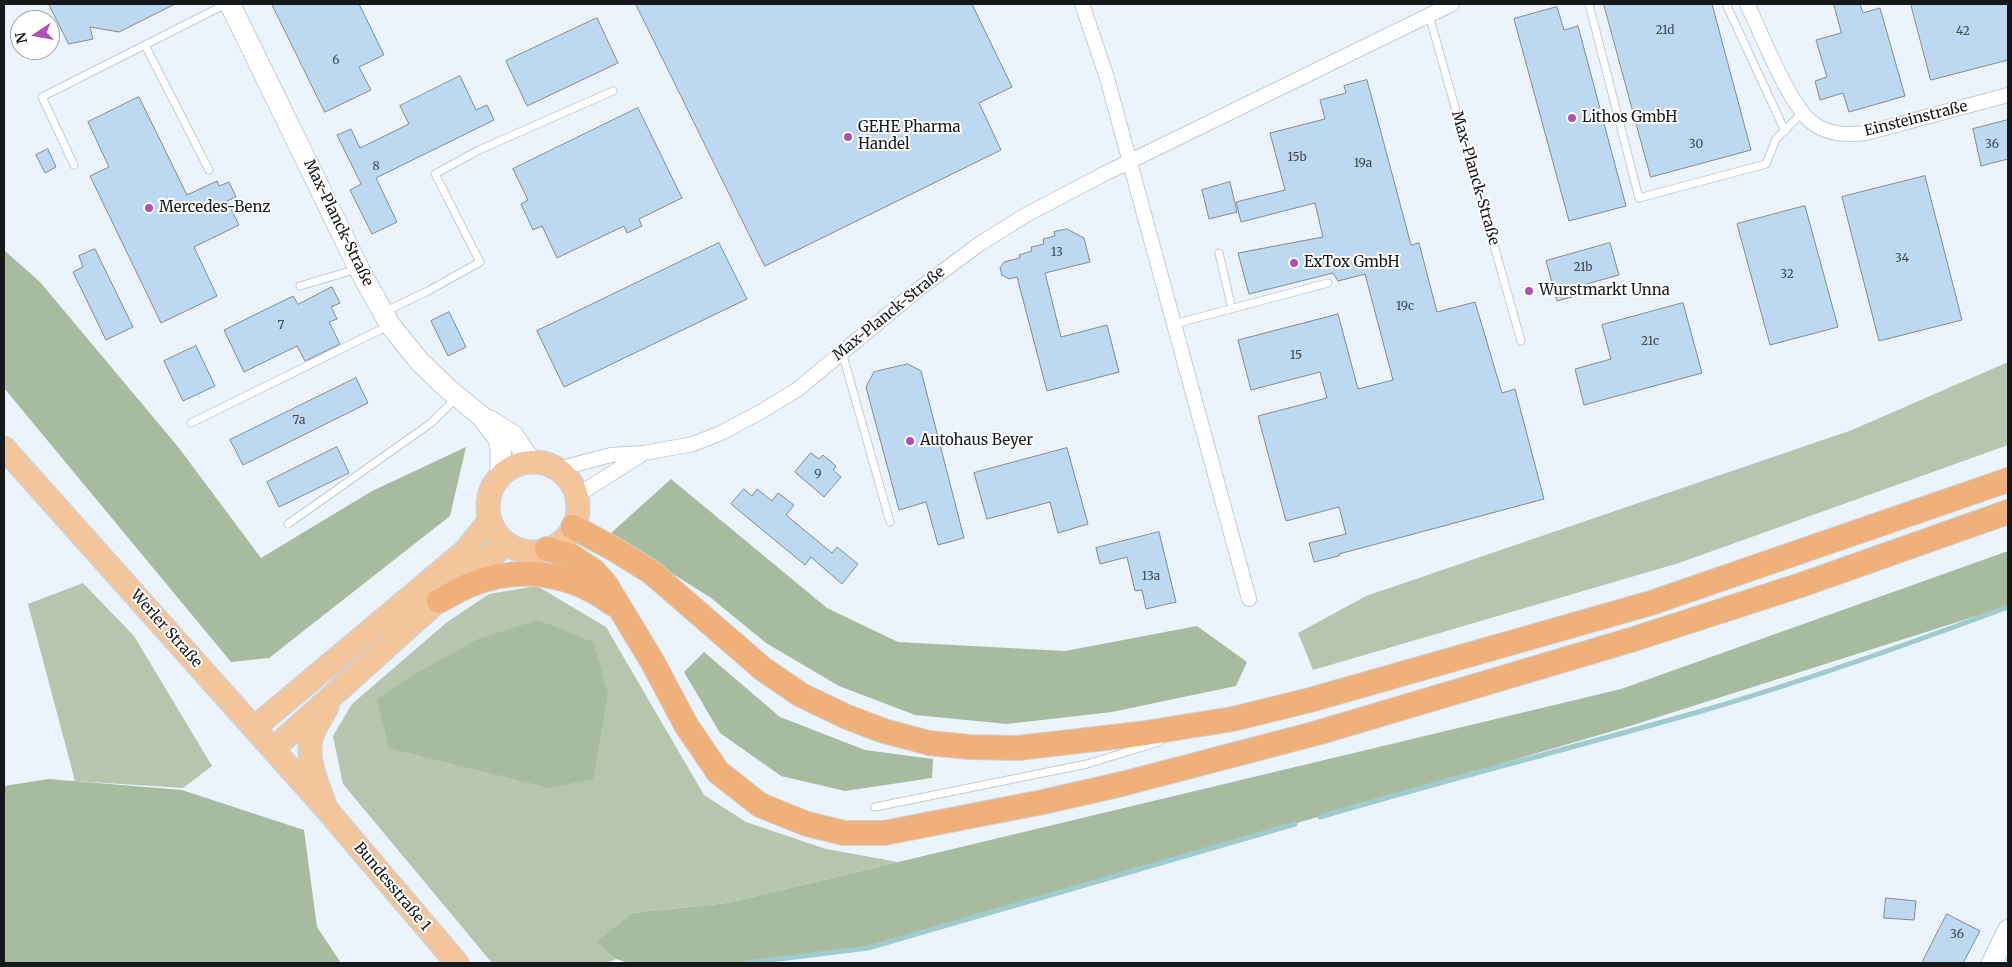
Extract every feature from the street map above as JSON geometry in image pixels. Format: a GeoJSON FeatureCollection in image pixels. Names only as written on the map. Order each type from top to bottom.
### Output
{"type":"FeatureCollection","features":[{"type":"Feature","properties":{"kind":"highway"},"geometry":{"type":"LineString","coordinates":[[573,527],[651,572],[756,664],[801,695],[847,717],[884,731],[929,742],[969,747],[1018,748],[1130,735],[1232,719],[1310,700],[1651,603],[2008,480]]}},
{"type":"Feature","properties":{"kind":"highway"},"geometry":{"type":"LineString","coordinates":[[547,549],[571,556],[594,571],[606,585],[652,661],[686,725],[718,772],[760,805],[807,824],[844,833],[884,834],[1033,804],[1317,734],[1634,639],[1802,585],[2008,512]]}},
{"type":"Feature","properties":{"kind":"highway"},"geometry":{"type":"LineString","coordinates":[[438,601],[478,582],[504,575],[533,573],[558,577],[588,588],[599,593],[621,609]]}},
{"type":"Feature","properties":{"kind":"main road","name":"Max-Planck-Straße"},"geometry":{"type":"LineString","coordinates":[[230,4],[359,269],[386,319],[420,362],[457,397],[481,416],[498,438],[502,456],[500,475]]}},
{"type":"Feature","properties":{"kind":"main road","name":"Max-Planck-Straße"},"geometry":{"type":"LineString","coordinates":[[481,416],[497,423],[513,435],[531,462]]}},
{"type":"Feature","properties":{"kind":"main road","name":"Werler Straße"},"geometry":{"type":"LineString","coordinates":[[4,448],[327,810]]}},
{"type":"Feature","properties":{"kind":"main road"},"geometry":{"type":"LineString","coordinates":[[531,462],[540,462],[558,469],[569,481],[576,496],[576,517],[573,527],[566,536],[547,549],[527,551],[508,544],[497,534],[490,520],[488,504],[492,488],[500,475],[514,466],[531,462]]}},
{"type":"Feature","properties":{"kind":"main road"},"geometry":{"type":"LineString","coordinates":[[254,728],[465,551],[490,520]]}},
{"type":"Feature","properties":{"kind":"main road"},"geometry":{"type":"LineString","coordinates":[[273,749],[480,563],[508,544]]}},
{"type":"Feature","properties":{"kind":"main road"},"geometry":{"type":"LineString","coordinates":[[327,810],[318,785],[311,755],[311,738],[335,693]]}},
{"type":"Feature","properties":{"kind":"main road","name":"Bundesstraße 1"},"geometry":{"type":"LineString","coordinates":[[327,810],[457,963]]}},
{"type":"Feature","properties":{"kind":"main road"},"geometry":{"type":"LineString","coordinates":[[1992,963],[2008,930]]}},
{"type":"Feature","properties":{"kind":"street"},"geometry":{"type":"LineString","coordinates":[[1082,4],[1107,78],[1249,599]]}},
{"type":"Feature","properties":{"kind":"street","name":"Max-Planck-Straße"},"geometry":{"type":"LineString","coordinates":[[558,469],[611,455],[644,453],[693,444],[722,433],[798,389],[920,288],[978,245],[1032,212],[1130,161],[1452,4]]}},
{"type":"Feature","properties":{"kind":"street","name":"Einsteinstraße"},"geometry":{"type":"LineString","coordinates":[[1747,4],[1792,97],[1802,113],[1814,124],[1828,131],[1847,135],[1866,133],[2008,95]]}},
{"type":"Feature","properties":{"kind":"street","name":"Max-Planck-Straße"},"geometry":{"type":"LineString","coordinates":[[576,496],[644,453]]}},
{"type":"Feature","properties":{"kind":"lane"},"geometry":{"type":"LineString","coordinates":[[74,165],[42,97],[226,4]]}},
{"type":"Feature","properties":{"kind":"lane"},"geometry":{"type":"LineString","coordinates":[[1589,4],[1639,198],[1766,164],[1776,139],[1802,113]]}},
{"type":"Feature","properties":{"kind":"lane"},"geometry":{"type":"LineString","coordinates":[[1726,4],[1785,131]]}},
{"type":"Feature","properties":{"kind":"lane","name":"Max-Planck-Straße"},"geometry":{"type":"LineString","coordinates":[[1429,15],[1521,341]]}},
{"type":"Feature","properties":{"kind":"lane"},"geometry":{"type":"LineString","coordinates":[[145,45],[209,170]]}},
{"type":"Feature","properties":{"kind":"lane"},"geometry":{"type":"LineString","coordinates":[[191,423],[386,319],[480,262],[435,174],[479,150],[614,91]]}},
{"type":"Feature","properties":{"kind":"lane"},"geometry":{"type":"LineString","coordinates":[[1219,253],[1232,308]]}},
{"type":"Feature","properties":{"kind":"lane"},"geometry":{"type":"LineString","coordinates":[[300,286],[359,269]]}},
{"type":"Feature","properties":{"kind":"lane"},"geometry":{"type":"LineString","coordinates":[[1174,324],[1328,283]]}},
{"type":"Feature","properties":{"kind":"lane"},"geometry":{"type":"LineString","coordinates":[[842,352],[890,522]]}},
{"type":"Feature","properties":{"kind":"lane"},"geometry":{"type":"LineString","coordinates":[[288,524],[431,422],[457,397]]}},
{"type":"Feature","properties":{"kind":"lane"},"geometry":{"type":"LineString","coordinates":[[1177,736],[1232,719]]}},
{"type":"Feature","properties":{"kind":"lane"},"geometry":{"type":"LineString","coordinates":[[874,807],[1087,764],[1168,739]]}},
{"type":"Feature","properties":{"kind":"green space"},"geometry":{"type":"Polygon","coordinates":[[[4,250],[40,282],[179,448],[261,558],[372,491],[466,447],[450,516],[269,658],[231,662],[4,388],[4,250]]]}},
{"type":"Feature","properties":{"kind":"green space"},"geometry":{"type":"Polygon","coordinates":[[[2008,362],[2008,445],[1679,563],[1313,670],[1298,633],[1366,596],[1852,430],[2008,362]]]}},
{"type":"Feature","properties":{"kind":"green space"},"geometry":{"type":"Polygon","coordinates":[[[671,479],[827,608],[898,642],[1065,651],[1197,626],[1247,662],[1236,686],[1112,712],[1007,724],[915,715],[839,686],[766,643],[711,598],[610,534],[671,479]]]}},
{"type":"Feature","properties":{"kind":"green space"},"geometry":{"type":"Polygon","coordinates":[[[2008,551],[2008,606],[1630,726],[868,948],[747,963],[629,963],[616,959],[595,942],[632,913],[727,903],[1621,689],[2008,551]]]}},
{"type":"Feature","properties":{"kind":"green space"},"geometry":{"type":"Polygon","coordinates":[[[83,583],[134,636],[212,766],[183,788],[75,781],[28,604],[83,583]]]}},
{"type":"Feature","properties":{"kind":"green space"},"geometry":{"type":"Polygon","coordinates":[[[537,586],[606,627],[704,795],[746,822],[826,849],[898,862],[727,903],[632,913],[595,942],[616,959],[607,963],[492,963],[343,784],[333,736],[352,704],[446,623],[489,594],[537,586]]]}},
{"type":"Feature","properties":{"kind":"green space"},"geometry":{"type":"Polygon","coordinates":[[[538,620],[593,642],[608,693],[593,779],[550,788],[389,748],[377,699],[415,674],[478,639],[538,620]]]}},
{"type":"Feature","properties":{"kind":"green space"},"geometry":{"type":"Polygon","coordinates":[[[704,652],[780,717],[865,750],[933,759],[932,778],[845,791],[781,776],[720,733],[684,672],[704,652]]]}},
{"type":"Feature","properties":{"kind":"green space"},"geometry":{"type":"Polygon","coordinates":[[[49,779],[182,790],[304,830],[317,927],[341,963],[4,963],[4,786],[49,779]]]}},
{"type":"Feature","properties":{"kind":"building"},"geometry":{"type":"Polygon","coordinates":[[[49,4],[175,4],[119,32],[90,27],[93,39],[69,44],[60,26],[60,10],[52,10],[49,4]]]}},
{"type":"Feature","properties":{"kind":"building"},"geometry":{"type":"Polygon","coordinates":[[[272,4],[359,4],[384,55],[359,67],[371,90],[325,112],[272,4]]]}},
{"type":"Feature","properties":{"kind":"building","name":"GEHE Pharma Handel"},"geometry":{"type":"Polygon","coordinates":[[[636,4],[972,4],[1012,87],[979,103],[1001,150],[765,266],[636,4]]]}},
{"type":"Feature","properties":{"kind":"building"},"geometry":{"type":"Polygon","coordinates":[[[1604,4],[1712,4],[1751,150],[1651,177],[1604,4]]]}},
{"type":"Feature","properties":{"kind":"building"},"geometry":{"type":"Polygon","coordinates":[[[1834,4],[1860,4],[1863,13],[1880,8],[1905,96],[1849,112],[1843,93],[1820,100],[1815,81],[1827,77],[1816,40],[1841,33],[1834,4]]]}},
{"type":"Feature","properties":{"kind":"building"},"geometry":{"type":"Polygon","coordinates":[[[1911,4],[2008,4],[2008,60],[1931,80],[1911,4]]]}},
{"type":"Feature","properties":{"kind":"building","name":"Lithos GmbH"},"geometry":{"type":"Polygon","coordinates":[[[1557,7],[1564,30],[1578,26],[1626,206],[1569,221],[1514,19],[1557,7]]]}},
{"type":"Feature","properties":{"kind":"building"},"geometry":{"type":"Polygon","coordinates":[[[597,18],[618,63],[527,106],[506,61],[597,18]]]}},
{"type":"Feature","properties":{"kind":"building"},"geometry":{"type":"Polygon","coordinates":[[[460,76],[476,110],[487,105],[494,120],[376,178],[397,222],[372,234],[350,190],[361,184],[337,135],[351,129],[360,148],[409,124],[400,106],[460,76]]]}},
{"type":"Feature","properties":{"kind":"building"},"geometry":{"type":"Polygon","coordinates":[[[1367,80],[1411,245],[1419,243],[1437,312],[1475,302],[1502,393],[1515,389],[1544,499],[1314,562],[1309,543],[1346,534],[1339,507],[1286,521],[1258,416],[1327,398],[1320,372],[1251,390],[1238,340],[1338,314],[1358,389],[1393,380],[1365,274],[1338,281],[1333,273],[1249,294],[1238,253],[1323,237],[1315,203],[1241,222],[1236,202],[1285,190],[1270,133],[1325,119],[1320,100],[1346,93],[1344,86],[1367,80]]]}},
{"type":"Feature","properties":{"kind":"building","name":"Mercedes-Benz"},"geometry":{"type":"Polygon","coordinates":[[[139,97],[187,195],[217,181],[219,186],[229,182],[236,197],[227,201],[239,225],[194,247],[217,296],[161,323],[90,176],[109,167],[88,122],[139,97]]]}},
{"type":"Feature","properties":{"kind":"building"},"geometry":{"type":"Polygon","coordinates":[[[638,108],[682,198],[639,219],[642,226],[627,233],[624,226],[557,258],[542,226],[533,230],[521,204],[528,200],[513,169],[638,108]]]}},
{"type":"Feature","properties":{"kind":"building"},"geometry":{"type":"Polygon","coordinates":[[[2008,120],[2008,159],[1981,166],[1973,129],[2008,120]]]}},
{"type":"Feature","properties":{"kind":"building"},"geometry":{"type":"Polygon","coordinates":[[[48,149],[56,167],[45,173],[36,155],[48,149]]]}},
{"type":"Feature","properties":{"kind":"building"},"geometry":{"type":"Polygon","coordinates":[[[1925,176],[1962,320],[1879,341],[1842,197],[1925,176]]]}},
{"type":"Feature","properties":{"kind":"building"},"geometry":{"type":"Polygon","coordinates":[[[1230,182],[1237,212],[1209,219],[1202,190],[1230,182]]]}},
{"type":"Feature","properties":{"kind":"building"},"geometry":{"type":"Polygon","coordinates":[[[1805,206],[1838,327],[1770,345],[1737,224],[1805,206]]]}},
{"type":"Feature","properties":{"kind":"building"},"geometry":{"type":"Polygon","coordinates":[[[1067,229],[1084,238],[1090,262],[1045,273],[1061,337],[1107,325],[1119,372],[1047,391],[1017,277],[1009,279],[1002,275],[1000,268],[1004,262],[1020,258],[1019,255],[1032,251],[1031,247],[1044,244],[1043,239],[1055,236],[1054,232],[1067,229]]]}},
{"type":"Feature","properties":{"kind":"building"},"geometry":{"type":"Polygon","coordinates":[[[719,243],[747,299],[564,387],[537,331],[719,243]]]}},
{"type":"Feature","properties":{"kind":"building"},"geometry":{"type":"Polygon","coordinates":[[[1610,243],[1619,275],[1576,287],[1579,295],[1557,301],[1546,261],[1610,243]]]}},
{"type":"Feature","properties":{"kind":"building"},"geometry":{"type":"Polygon","coordinates":[[[95,249],[133,327],[106,340],[73,272],[83,267],[79,256],[95,249]]]}},
{"type":"Feature","properties":{"kind":"building"},"geometry":{"type":"Polygon","coordinates":[[[332,287],[340,303],[331,307],[337,319],[329,322],[340,344],[305,361],[297,346],[244,372],[224,330],[293,296],[298,304],[332,287]]]}},
{"type":"Feature","properties":{"kind":"building"},"geometry":{"type":"Polygon","coordinates":[[[1683,303],[1702,373],[1584,405],[1575,369],[1611,359],[1602,325],[1683,303]]]}},
{"type":"Feature","properties":{"kind":"building"},"geometry":{"type":"Polygon","coordinates":[[[449,312],[466,347],[448,356],[431,321],[449,312]]]}},
{"type":"Feature","properties":{"kind":"building"},"geometry":{"type":"Polygon","coordinates":[[[196,346],[215,386],[183,401],[164,361],[196,346]]]}},
{"type":"Feature","properties":{"kind":"building","name":"Autohaus Beyer"},"geometry":{"type":"Polygon","coordinates":[[[908,364],[921,371],[964,538],[938,545],[926,502],[899,510],[866,387],[874,372],[908,364]]]}},
{"type":"Feature","properties":{"kind":"building"},"geometry":{"type":"Polygon","coordinates":[[[356,378],[368,403],[243,465],[230,440],[356,378]]]}},
{"type":"Feature","properties":{"kind":"building"},"geometry":{"type":"Polygon","coordinates":[[[337,447],[349,473],[279,507],[267,482],[337,447]]]}},
{"type":"Feature","properties":{"kind":"building"},"geometry":{"type":"Polygon","coordinates":[[[1067,448],[1088,524],[1058,533],[1050,502],[987,519],[974,473],[1067,448]]]}},
{"type":"Feature","properties":{"kind":"building"},"geometry":{"type":"Polygon","coordinates":[[[811,453],[819,459],[823,455],[836,466],[833,470],[841,477],[824,497],[795,472],[811,453]]]}},
{"type":"Feature","properties":{"kind":"building"},"geometry":{"type":"Polygon","coordinates":[[[744,489],[752,496],[757,489],[772,501],[778,493],[794,505],[786,515],[832,553],[837,547],[858,564],[842,584],[811,557],[805,565],[731,504],[744,489]]]}},
{"type":"Feature","properties":{"kind":"building"},"geometry":{"type":"Polygon","coordinates":[[[1159,532],[1176,602],[1146,609],[1142,590],[1135,591],[1127,557],[1100,564],[1096,548],[1159,532]]]}},
{"type":"Feature","properties":{"kind":"building"},"geometry":{"type":"Polygon","coordinates":[[[1886,898],[1916,901],[1914,920],[1884,918],[1886,898]]]}},
{"type":"Feature","properties":{"kind":"building"},"geometry":{"type":"Polygon","coordinates":[[[1947,914],[1980,931],[1963,963],[1922,963],[1947,914]]]}},
{"type":"Feature","properties":{"kind":"waterway"},"geometry":{"type":"LineString","coordinates":[[1320,817],[1737,700],[1854,662],[2008,607]]}},
{"type":"Feature","properties":{"kind":"waterway"},"geometry":{"type":"LineString","coordinates":[[747,963],[868,948],[1295,824]]}},
{"type":"Feature","properties":{"kind":"place","name":"Lithos GmbH"},"geometry":{"type":"Point","coordinates":[1572,118]}},
{"type":"Feature","properties":{"kind":"place","name":"GEHE Pharma Handel"},"geometry":{"type":"Point","coordinates":[848,137]}},
{"type":"Feature","properties":{"kind":"place","name":"Mercedes-Benz"},"geometry":{"type":"Point","coordinates":[149,208]}},
{"type":"Feature","properties":{"kind":"place","name":"ExTox GmbH"},"geometry":{"type":"Point","coordinates":[1294,263]}},
{"type":"Feature","properties":{"kind":"place","name":"Wurstmarkt Unna"},"geometry":{"type":"Point","coordinates":[1529,291]}},
{"type":"Feature","properties":{"kind":"place","name":"Autohaus Beyer"},"geometry":{"type":"Point","coordinates":[910,441]}}]}
